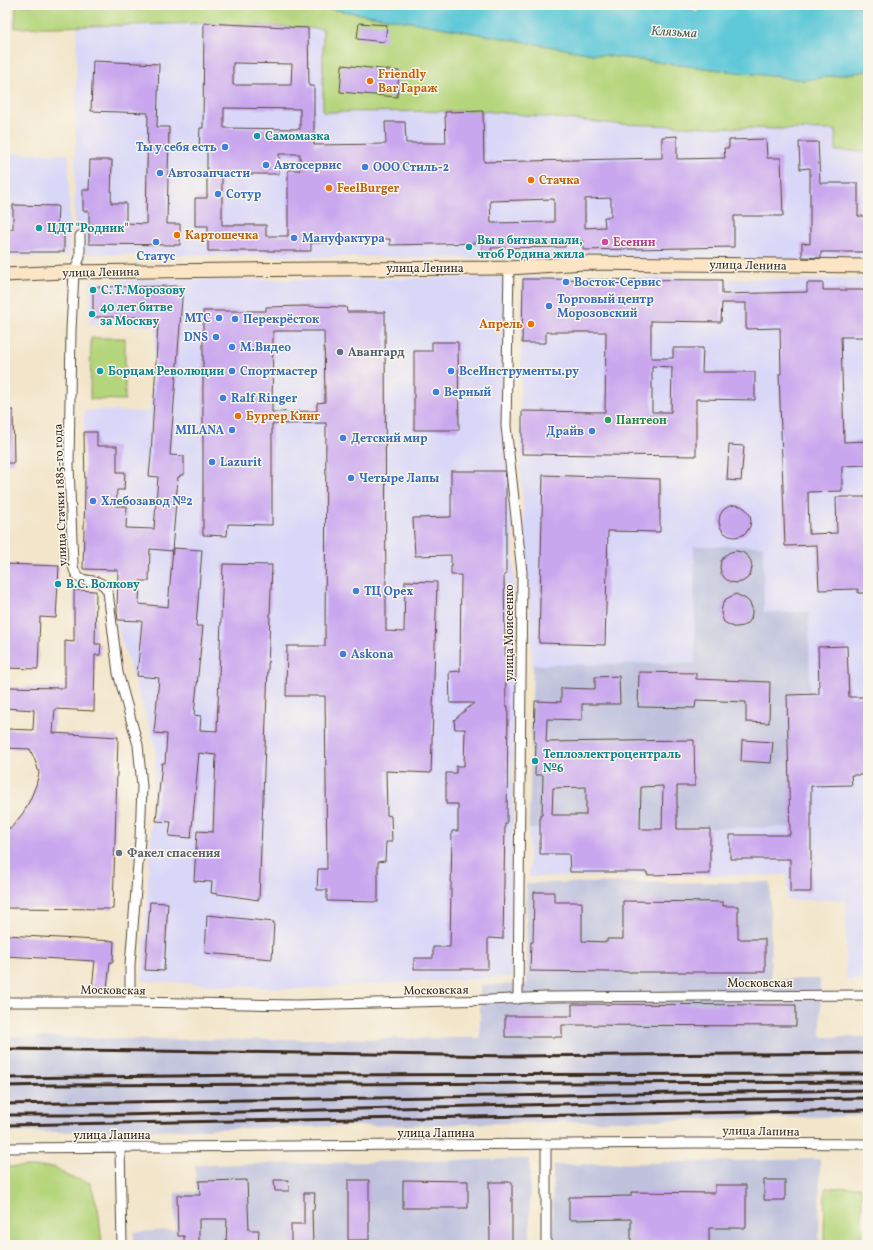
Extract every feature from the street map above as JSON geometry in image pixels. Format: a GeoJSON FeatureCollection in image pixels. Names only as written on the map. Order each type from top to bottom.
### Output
{"type":"FeatureCollection","features":[{"type":"Feature","properties":{"kind":"main road","name":"улица Ленина"},"geometry":{"type":"LineString","coordinates":[[5,275],[328,269],[509,268],[584,263],[868,266]]}},
{"type":"Feature","properties":{"kind":"street"},"geometry":{"type":"LineString","coordinates":[[74,273],[80,257],[80,236]]}},
{"type":"Feature","properties":{"kind":"street","name":"улица Моисеенко"},"geometry":{"type":"LineString","coordinates":[[509,268],[506,426],[522,572],[518,999]]}},
{"type":"Feature","properties":{"kind":"street","name":"улица Стачки 1885-го года"},"geometry":{"type":"LineString","coordinates":[[74,273],[71,330],[69,466],[73,565],[77,576],[82,579],[100,582],[106,587],[108,592],[118,673],[138,745],[142,786],[140,838],[130,965],[130,1002]]}},
{"type":"Feature","properties":{"kind":"street","name":"Московская"},"geometry":{"type":"LineString","coordinates":[[5,1002],[130,1002],[297,1005],[572,997],[868,995]]}},
{"type":"Feature","properties":{"kind":"street","name":"улица Лапина"},"geometry":{"type":"LineString","coordinates":[[5,1148],[436,1144],[868,1144]]}},
{"type":"Feature","properties":{"kind":"street"},"geometry":{"type":"LineString","coordinates":[[546,1145],[546,1245]]}},
{"type":"Feature","properties":{"kind":"street"},"geometry":{"type":"LineString","coordinates":[[120,1147],[122,1245]]}},
{"type":"Feature","properties":{"kind":"shaded area"},"geometry":{"type":"Polygon","coordinates":[[[204,23],[323,29],[323,111],[483,111],[617,124],[868,130],[868,262],[74,254],[77,26],[204,23]]]}},
{"type":"Feature","properties":{"kind":"shaded area"},"geometry":{"type":"Polygon","coordinates":[[[5,153],[69,154],[69,257],[5,257],[5,153]]]}},
{"type":"Feature","properties":{"kind":"shaded area"},"geometry":{"type":"Polygon","coordinates":[[[504,277],[514,565],[512,977],[295,989],[142,981],[156,748],[116,623],[116,573],[83,569],[85,489],[84,410],[150,412],[156,326],[89,325],[90,281],[504,277]]]}},
{"type":"Feature","properties":{"kind":"shaded area"},"geometry":{"type":"Polygon","coordinates":[[[522,277],[660,277],[791,280],[868,278],[868,980],[846,980],[846,900],[787,900],[787,875],[529,877],[533,665],[520,459],[522,277]]]}},
{"type":"Feature","properties":{"kind":"shaded area"},"geometry":{"type":"Polygon","coordinates":[[[694,546],[763,546],[764,612],[809,612],[811,827],[529,829],[533,665],[695,663],[694,546]]]}},
{"type":"Feature","properties":{"kind":"shaded area"},"geometry":{"type":"Polygon","coordinates":[[[770,882],[771,979],[820,979],[821,1037],[868,1037],[868,1116],[5,1133],[5,1036],[159,1040],[480,1038],[480,985],[527,984],[526,883],[770,882]]]}},
{"type":"Feature","properties":{"kind":"shaded area"},"geometry":{"type":"Polygon","coordinates":[[[530,1159],[530,1245],[134,1245],[134,1232],[175,1230],[175,1193],[196,1192],[195,1165],[530,1159]]]}},
{"type":"Feature","properties":{"kind":"shaded area"},"geometry":{"type":"Polygon","coordinates":[[[820,1159],[819,1245],[552,1245],[553,1165],[820,1159]]]}},
{"type":"Feature","properties":{"kind":"green space"},"geometry":{"type":"Polygon","coordinates":[[[16,5],[304,5],[593,54],[804,80],[868,71],[868,151],[836,151],[836,130],[617,124],[483,111],[323,112],[323,29],[204,23],[15,28],[16,5]]]}},
{"type":"Feature","properties":{"kind":"green space"},"geometry":{"type":"Polygon","coordinates":[[[91,338],[125,338],[125,400],[90,399],[91,338]]]}},
{"type":"Feature","properties":{"kind":"green space"},"geometry":{"type":"Polygon","coordinates":[[[5,1167],[55,1167],[67,1176],[90,1183],[98,1208],[102,1245],[5,1245],[5,1167]]]}},
{"type":"Feature","properties":{"kind":"green space"},"geometry":{"type":"Polygon","coordinates":[[[861,1187],[863,1235],[866,1245],[824,1245],[825,1188],[861,1187]]]}},
{"type":"Feature","properties":{"kind":"water","name":"Клязьма"},"geometry":{"type":"Polygon","coordinates":[[[304,5],[686,5],[696,12],[705,5],[868,5],[868,71],[804,80],[593,54],[304,5]]]}},
{"type":"Feature","properties":{"kind":"building"},"geometry":{"type":"Polygon","coordinates":[[[204,23],[308,28],[309,86],[314,86],[314,145],[386,144],[385,122],[405,122],[406,143],[446,143],[445,112],[483,111],[484,162],[662,158],[662,137],[677,136],[677,159],[725,158],[724,148],[729,148],[729,140],[766,139],[767,158],[781,158],[783,216],[734,216],[734,247],[583,250],[583,241],[565,241],[565,247],[491,248],[492,251],[482,252],[482,243],[390,245],[390,239],[343,240],[343,242],[311,243],[311,251],[208,251],[208,226],[195,226],[195,198],[207,198],[207,150],[199,150],[200,128],[203,128],[204,23]],[[233,63],[233,85],[291,85],[292,64],[233,63]],[[224,108],[224,128],[300,129],[300,109],[224,108]],[[279,154],[279,174],[222,174],[222,225],[266,225],[266,236],[288,236],[288,170],[300,170],[300,154],[279,154]],[[611,198],[585,199],[585,228],[605,227],[604,217],[611,217],[611,198]],[[554,199],[490,201],[491,223],[554,222],[554,199]]]}},
{"type":"Feature","properties":{"kind":"building"},"geometry":{"type":"Polygon","coordinates":[[[359,23],[387,25],[385,42],[357,39],[359,23]]]}},
{"type":"Feature","properties":{"kind":"building"},"geometry":{"type":"Polygon","coordinates":[[[93,61],[159,64],[157,127],[169,127],[167,224],[180,224],[180,245],[89,244],[89,211],[83,211],[83,190],[89,190],[90,160],[112,160],[111,203],[126,203],[126,223],[146,224],[148,113],[91,111],[93,61]]]}},
{"type":"Feature","properties":{"kind":"building","name":"Friendly Bar Гараж"},"geometry":{"type":"Polygon","coordinates":[[[342,65],[399,71],[397,97],[340,92],[342,65]]]}},
{"type":"Feature","properties":{"kind":"building"},"geometry":{"type":"Polygon","coordinates":[[[799,142],[818,142],[820,183],[858,183],[858,216],[868,216],[868,252],[821,252],[821,258],[802,257],[802,243],[810,244],[810,168],[800,169],[799,142]]]}},
{"type":"Feature","properties":{"kind":"building","name":"ЦДТ \"Родник\""},"geometry":{"type":"Polygon","coordinates":[[[13,205],[58,206],[57,226],[64,226],[64,252],[5,252],[5,229],[13,229],[13,205]]]}},
{"type":"Feature","properties":{"kind":"building"},"geometry":{"type":"Polygon","coordinates":[[[523,279],[722,280],[722,294],[807,292],[807,283],[823,283],[823,290],[868,290],[868,337],[841,337],[844,442],[868,441],[868,465],[842,466],[842,491],[808,492],[809,534],[837,533],[836,497],[868,497],[868,593],[858,593],[858,589],[819,590],[817,545],[785,546],[779,374],[781,374],[780,328],[746,329],[746,303],[722,303],[721,322],[651,321],[651,358],[673,358],[673,348],[703,348],[702,372],[755,372],[755,400],[696,399],[696,456],[522,454],[522,411],[605,412],[606,332],[546,332],[546,343],[522,343],[523,279]],[[652,366],[652,412],[671,412],[672,367],[652,366]]]}},
{"type":"Feature","properties":{"kind":"building"},"geometry":{"type":"Polygon","coordinates":[[[183,286],[170,455],[184,456],[184,475],[180,475],[180,477],[178,477],[172,551],[150,549],[149,581],[140,581],[139,604],[168,607],[173,548],[202,550],[196,626],[203,626],[194,715],[201,716],[200,730],[217,731],[223,564],[272,565],[259,900],[211,893],[212,882],[194,881],[197,831],[213,832],[216,755],[199,753],[191,838],[169,836],[171,822],[156,821],[162,763],[165,763],[167,734],[154,733],[159,678],[137,676],[142,621],[118,620],[118,570],[83,569],[85,489],[84,432],[97,432],[97,446],[117,446],[117,472],[125,472],[124,490],[117,490],[116,506],[127,506],[126,528],[154,529],[158,477],[149,476],[158,324],[144,324],[143,317],[93,317],[93,287],[183,286]]]}},
{"type":"Feature","properties":{"kind":"building","name":"ТЦ Орех"},"geometry":{"type":"Polygon","coordinates":[[[266,307],[346,307],[347,312],[385,312],[386,631],[404,632],[405,581],[437,582],[431,773],[386,771],[387,815],[391,816],[392,842],[386,842],[385,861],[378,862],[378,902],[327,901],[327,890],[317,890],[318,869],[327,869],[325,696],[286,696],[287,646],[325,646],[326,423],[272,424],[272,525],[228,524],[227,536],[203,535],[203,311],[266,311],[266,307]],[[273,331],[272,412],[317,411],[317,403],[325,402],[324,331],[273,331]]]}},
{"type":"Feature","properties":{"kind":"building","name":"Верный"},"geometry":{"type":"Polygon","coordinates":[[[432,342],[458,342],[459,430],[414,430],[414,351],[432,351],[432,342]]]}},
{"type":"Feature","properties":{"kind":"building"},"geometry":{"type":"Polygon","coordinates":[[[5,410],[13,410],[14,463],[5,463],[5,410]]]}},
{"type":"Feature","properties":{"kind":"building"},"geometry":{"type":"Polygon","coordinates":[[[729,445],[744,446],[741,481],[727,480],[729,445]]]}},
{"type":"Feature","properties":{"kind":"building"},"geometry":{"type":"Polygon","coordinates":[[[451,471],[505,471],[506,575],[504,575],[506,706],[508,706],[507,824],[505,824],[503,939],[488,938],[488,969],[414,969],[414,958],[433,958],[433,947],[450,947],[452,831],[458,831],[458,804],[446,804],[446,773],[456,773],[456,766],[464,766],[465,729],[455,729],[454,720],[474,703],[450,703],[449,672],[460,671],[461,575],[451,575],[451,555],[415,556],[413,518],[451,517],[451,471]]]}},
{"type":"Feature","properties":{"kind":"building"},"geometry":{"type":"Polygon","coordinates":[[[543,475],[660,479],[660,532],[608,531],[605,645],[539,643],[543,475]]]}},
{"type":"Feature","properties":{"kind":"building"},"geometry":{"type":"Polygon","coordinates":[[[732,505],[738,505],[748,512],[751,521],[750,527],[744,534],[738,537],[732,537],[722,530],[719,524],[719,518],[726,508],[732,505]]]}},
{"type":"Feature","properties":{"kind":"building"},"geometry":{"type":"Polygon","coordinates":[[[733,551],[739,551],[749,558],[752,567],[751,573],[745,580],[739,583],[733,583],[723,576],[720,570],[720,564],[727,554],[733,551]]]}},
{"type":"Feature","properties":{"kind":"building"},"geometry":{"type":"Polygon","coordinates":[[[5,564],[59,566],[56,618],[40,617],[38,669],[5,668],[5,564]]]}},
{"type":"Feature","properties":{"kind":"building"},"geometry":{"type":"Polygon","coordinates":[[[74,590],[96,591],[95,644],[101,644],[100,655],[95,655],[94,711],[55,709],[53,733],[118,737],[113,909],[5,908],[5,828],[11,828],[23,813],[36,785],[39,773],[30,749],[5,748],[5,729],[33,730],[34,710],[5,708],[5,687],[65,688],[65,641],[74,642],[74,590]]]}},
{"type":"Feature","properties":{"kind":"building"},"geometry":{"type":"Polygon","coordinates":[[[736,594],[746,599],[750,603],[752,613],[751,619],[748,623],[743,626],[733,627],[724,622],[721,612],[723,603],[726,599],[736,594]]]}},
{"type":"Feature","properties":{"kind":"building"},"geometry":{"type":"Polygon","coordinates":[[[847,646],[849,697],[868,697],[868,775],[851,775],[852,785],[811,786],[811,892],[790,892],[790,859],[730,859],[730,835],[790,835],[787,695],[819,694],[818,647],[847,646]]]}},
{"type":"Feature","properties":{"kind":"building"},"geometry":{"type":"Polygon","coordinates":[[[639,672],[696,673],[696,679],[770,682],[769,723],[746,722],[746,702],[696,700],[695,708],[638,707],[639,672]]]}},
{"type":"Feature","properties":{"kind":"building"},"geometry":{"type":"Polygon","coordinates":[[[619,676],[620,704],[582,704],[582,720],[547,719],[546,742],[694,740],[695,786],[677,786],[677,829],[710,829],[710,874],[647,875],[647,872],[570,872],[569,854],[540,854],[540,815],[542,815],[543,775],[535,775],[535,701],[561,702],[561,688],[595,689],[595,677],[619,676]],[[663,786],[641,787],[640,829],[662,829],[663,786]],[[586,787],[553,788],[552,815],[586,815],[586,787]]]}},
{"type":"Feature","properties":{"kind":"building"},"geometry":{"type":"Polygon","coordinates":[[[742,740],[773,742],[771,763],[741,761],[742,740]]]}},
{"type":"Feature","properties":{"kind":"building"},"geometry":{"type":"Polygon","coordinates":[[[534,892],[554,892],[554,902],[582,902],[582,941],[607,942],[607,939],[623,939],[623,901],[723,902],[723,906],[738,906],[738,939],[765,939],[765,972],[530,971],[531,942],[533,942],[534,892]]]}},
{"type":"Feature","properties":{"kind":"building"},"geometry":{"type":"Polygon","coordinates":[[[150,902],[168,903],[164,971],[145,970],[150,902]]]}},
{"type":"Feature","properties":{"kind":"building"},"geometry":{"type":"Polygon","coordinates":[[[207,915],[274,922],[272,959],[205,953],[207,915]]]}},
{"type":"Feature","properties":{"kind":"building"},"geometry":{"type":"Polygon","coordinates":[[[5,935],[114,941],[113,962],[110,962],[107,989],[92,988],[95,961],[5,956],[5,935]]]}},
{"type":"Feature","properties":{"kind":"building"},"geometry":{"type":"Polygon","coordinates":[[[572,1004],[796,1005],[796,1026],[562,1025],[562,1037],[505,1037],[505,1016],[572,1016],[572,1004]]]}},
{"type":"Feature","properties":{"kind":"building"},"geometry":{"type":"Polygon","coordinates":[[[247,1180],[249,1230],[259,1230],[258,1245],[226,1245],[227,1219],[199,1219],[199,1245],[184,1245],[184,1236],[178,1236],[177,1195],[200,1195],[199,1181],[247,1180]]]}},
{"type":"Feature","properties":{"kind":"building"},"geometry":{"type":"Polygon","coordinates":[[[274,1180],[288,1180],[289,1191],[275,1191],[274,1180]]]}},
{"type":"Feature","properties":{"kind":"building"},"geometry":{"type":"Polygon","coordinates":[[[348,1180],[369,1180],[369,1240],[348,1240],[348,1180]]]}},
{"type":"Feature","properties":{"kind":"building"},"geometry":{"type":"Polygon","coordinates":[[[403,1180],[468,1181],[468,1208],[403,1208],[403,1180]]]}},
{"type":"Feature","properties":{"kind":"building"},"geometry":{"type":"Polygon","coordinates":[[[764,1180],[785,1180],[785,1200],[764,1200],[764,1180]]]}},
{"type":"Feature","properties":{"kind":"building"},"geometry":{"type":"Polygon","coordinates":[[[489,1182],[512,1182],[512,1245],[490,1245],[489,1182]]]}},
{"type":"Feature","properties":{"kind":"building"},"geometry":{"type":"Polygon","coordinates":[[[715,1185],[746,1185],[746,1228],[709,1228],[709,1245],[631,1245],[631,1219],[569,1220],[569,1197],[631,1196],[631,1192],[715,1193],[715,1185]]]}},
{"type":"Feature","properties":{"kind":"building"},"geometry":{"type":"Polygon","coordinates":[[[304,1193],[315,1193],[314,1210],[312,1210],[313,1245],[291,1245],[291,1224],[304,1224],[304,1193]]]}},
{"type":"Feature","properties":{"kind":"railway"},"geometry":{"type":"LineString","coordinates":[[5,1049],[517,1056],[868,1053]]}},
{"type":"Feature","properties":{"kind":"railway"},"geometry":{"type":"LineString","coordinates":[[5,1078],[256,1075],[868,1074]]}},
{"type":"Feature","properties":{"kind":"railway"},"geometry":{"type":"LineString","coordinates":[[5,1086],[868,1082]]}},
{"type":"Feature","properties":{"kind":"railway"},"geometry":{"type":"LineString","coordinates":[[5,1104],[868,1090]]}},
{"type":"Feature","properties":{"kind":"railway"},"geometry":{"type":"LineString","coordinates":[[5,1115],[120,1115],[759,1099],[868,1098]]}},
{"type":"Feature","properties":{"kind":"railway"},"geometry":{"type":"LineString","coordinates":[[5,1125],[868,1110]]}},
{"type":"Feature","properties":{"kind":"place","name":"Friendly Bar Гараж"},"geometry":{"type":"Point","coordinates":[370,81]}},
{"type":"Feature","properties":{"kind":"place","name":"Самомазка"},"geometry":{"type":"Point","coordinates":[257,136]}},
{"type":"Feature","properties":{"kind":"place","name":"Ты у себя есть"},"geometry":{"type":"Point","coordinates":[225,147]}},
{"type":"Feature","properties":{"kind":"place","name":"Автосервис"},"geometry":{"type":"Point","coordinates":[266,165]}},
{"type":"Feature","properties":{"kind":"place","name":"ООО Стиль-2"},"geometry":{"type":"Point","coordinates":[365,167]}},
{"type":"Feature","properties":{"kind":"place","name":"Автозапчасти"},"geometry":{"type":"Point","coordinates":[160,173]}},
{"type":"Feature","properties":{"kind":"place","name":"Стачка"},"geometry":{"type":"Point","coordinates":[531,180]}},
{"type":"Feature","properties":{"kind":"place","name":"FeelBurger"},"geometry":{"type":"Point","coordinates":[329,188]}},
{"type":"Feature","properties":{"kind":"place","name":"Сотур"},"geometry":{"type":"Point","coordinates":[218,194]}},
{"type":"Feature","properties":{"kind":"place","name":"ЦДТ \"Родник\""},"geometry":{"type":"Point","coordinates":[39,228]}},
{"type":"Feature","properties":{"kind":"place","name":"Картошечка"},"geometry":{"type":"Point","coordinates":[177,235]}},
{"type":"Feature","properties":{"kind":"place","name":"Мануфактура"},"geometry":{"type":"Point","coordinates":[294,238]}},
{"type":"Feature","properties":{"kind":"place","name":"Статус"},"geometry":{"type":"Point","coordinates":[156,242]}},
{"type":"Feature","properties":{"kind":"place","name":"Есенин"},"geometry":{"type":"Point","coordinates":[605,242]}},
{"type":"Feature","properties":{"kind":"place","name":"Вы в битвах пали, чтоб Родина жила"},"geometry":{"type":"Point","coordinates":[469,247]}},
{"type":"Feature","properties":{"kind":"place","name":"Восток-Сервис"},"geometry":{"type":"Point","coordinates":[566,282]}},
{"type":"Feature","properties":{"kind":"place","name":"С. Т. Морозову"},"geometry":{"type":"Point","coordinates":[93,290]}},
{"type":"Feature","properties":{"kind":"place","name":"Торговый центр Морозовский"},"geometry":{"type":"Point","coordinates":[549,306]}},
{"type":"Feature","properties":{"kind":"place","name":"40 лет битве за Москву"},"geometry":{"type":"Point","coordinates":[92,314]}},
{"type":"Feature","properties":{"kind":"place","name":"МТС"},"geometry":{"type":"Point","coordinates":[219,318]}},
{"type":"Feature","properties":{"kind":"place","name":"Перекрёсток"},"geometry":{"type":"Point","coordinates":[235,319]}},
{"type":"Feature","properties":{"kind":"place","name":"Апрель"},"geometry":{"type":"Point","coordinates":[531,324]}},
{"type":"Feature","properties":{"kind":"place","name":"DNS"},"geometry":{"type":"Point","coordinates":[216,337]}},
{"type":"Feature","properties":{"kind":"place","name":"М.Видео"},"geometry":{"type":"Point","coordinates":[232,347]}},
{"type":"Feature","properties":{"kind":"place","name":"Авангард"},"geometry":{"type":"Point","coordinates":[340,352]}},
{"type":"Feature","properties":{"kind":"place","name":"Борцам Революции"},"geometry":{"type":"Point","coordinates":[100,371]}},
{"type":"Feature","properties":{"kind":"place","name":"Спортмастер"},"geometry":{"type":"Point","coordinates":[232,371]}},
{"type":"Feature","properties":{"kind":"place","name":"ВсеИнструменты.ру"},"geometry":{"type":"Point","coordinates":[451,371]}},
{"type":"Feature","properties":{"kind":"place","name":"Верный"},"geometry":{"type":"Point","coordinates":[436,392]}},
{"type":"Feature","properties":{"kind":"place","name":"Ralf Ringer"},"geometry":{"type":"Point","coordinates":[223,398]}},
{"type":"Feature","properties":{"kind":"place","name":"Бургер Кинг"},"geometry":{"type":"Point","coordinates":[238,416]}},
{"type":"Feature","properties":{"kind":"place","name":"Пантеон"},"geometry":{"type":"Point","coordinates":[608,420]}},
{"type":"Feature","properties":{"kind":"place","name":"MILANA"},"geometry":{"type":"Point","coordinates":[232,430]}},
{"type":"Feature","properties":{"kind":"place","name":"Драйв"},"geometry":{"type":"Point","coordinates":[592,431]}},
{"type":"Feature","properties":{"kind":"place","name":"Детский мир"},"geometry":{"type":"Point","coordinates":[343,438]}},
{"type":"Feature","properties":{"kind":"place","name":"Lazurit"},"geometry":{"type":"Point","coordinates":[212,462]}},
{"type":"Feature","properties":{"kind":"place","name":"Четыре Лапы"},"geometry":{"type":"Point","coordinates":[351,478]}},
{"type":"Feature","properties":{"kind":"place","name":"Хлебозавод №2"},"geometry":{"type":"Point","coordinates":[93,501]}},
{"type":"Feature","properties":{"kind":"place","name":"В.С. Волкову"},"geometry":{"type":"Point","coordinates":[58,584]}},
{"type":"Feature","properties":{"kind":"place","name":"ТЦ Орех"},"geometry":{"type":"Point","coordinates":[356,591]}},
{"type":"Feature","properties":{"kind":"place","name":"Askona"},"geometry":{"type":"Point","coordinates":[343,654]}},
{"type":"Feature","properties":{"kind":"place","name":"Теплоэлектроцентраль №6"},"geometry":{"type":"Point","coordinates":[535,761]}},
{"type":"Feature","properties":{"kind":"place","name":"Факел спасения"},"geometry":{"type":"Point","coordinates":[119,853]}}]}
